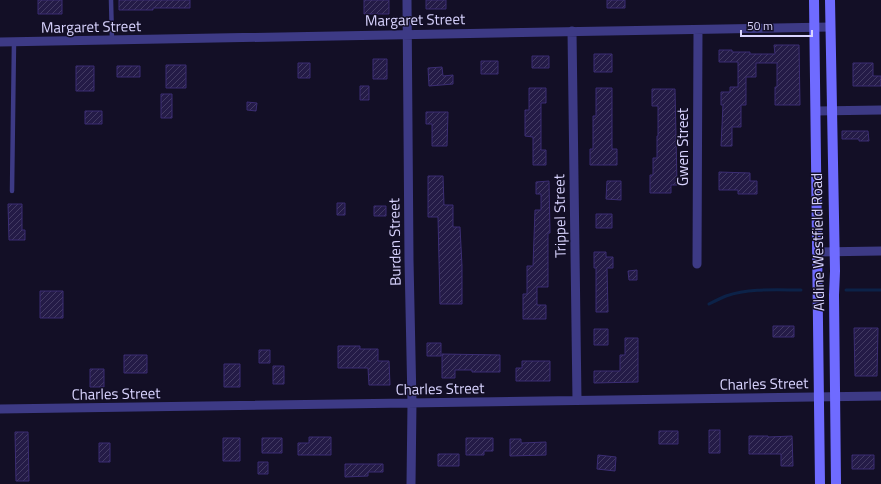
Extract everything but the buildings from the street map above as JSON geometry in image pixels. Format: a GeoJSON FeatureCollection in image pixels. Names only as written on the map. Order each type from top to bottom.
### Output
{"type":"FeatureCollection","features":[{"type":"Feature","properties":{"kind":"main road","name":"Aldine Westfield Road"},"geometry":{"type":"LineString","coordinates":[[814,0],[820,484]]}},
{"type":"Feature","properties":{"kind":"main road","name":"Aldine Westfield Road"},"geometry":{"type":"LineString","coordinates":[[830,0],[836,484]]}},
{"type":"Feature","properties":{"kind":"street","name":"Burden Street"},"geometry":{"type":"LineString","coordinates":[[407,0],[409,260],[412,403],[411,484]]}},
{"type":"Feature","properties":{"kind":"street","name":"Margaret Street"},"geometry":{"type":"LineString","coordinates":[[0,42],[830,27]]}},
{"type":"Feature","properties":{"kind":"street","name":"Gwen Street"},"geometry":{"type":"LineString","coordinates":[[697,264],[698,30]]}},
{"type":"Feature","properties":{"kind":"street","name":"Trippel Street"},"geometry":{"type":"LineString","coordinates":[[572,31],[577,400]]}},
{"type":"Feature","properties":{"kind":"street"},"geometry":{"type":"LineString","coordinates":[[816,111],[881,110]]}},
{"type":"Feature","properties":{"kind":"street"},"geometry":{"type":"LineString","coordinates":[[817,252],[881,251]]}},
{"type":"Feature","properties":{"kind":"street","name":"Charles Street"},"geometry":{"type":"LineString","coordinates":[[0,409],[881,396]]}},
{"type":"Feature","properties":{"kind":"lane"},"geometry":{"type":"LineString","coordinates":[[112,0],[112,40]]}},
{"type":"Feature","properties":{"kind":"lane"},"geometry":{"type":"LineString","coordinates":[[12,191],[14,42]]}},
{"type":"Feature","properties":{"kind":"waterway"},"geometry":{"type":"LineString","coordinates":[[709,304],[735,293],[764,290],[801,290]]}},
{"type":"Feature","properties":{"kind":"waterway"},"geometry":{"type":"LineString","coordinates":[[846,290],[881,290]]}}]}
